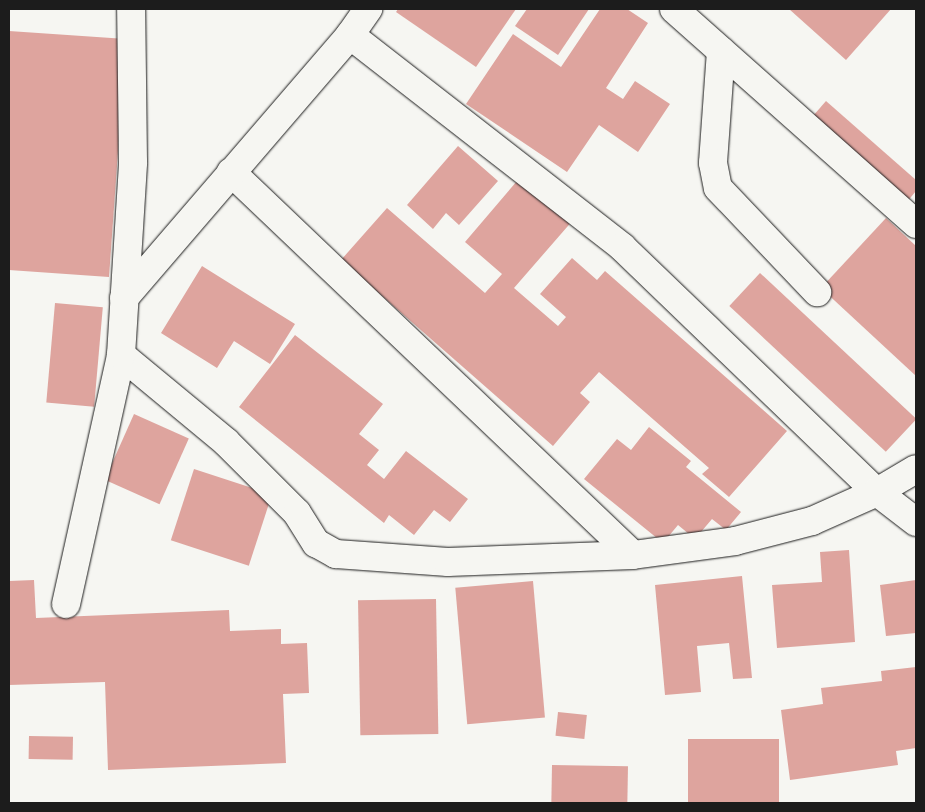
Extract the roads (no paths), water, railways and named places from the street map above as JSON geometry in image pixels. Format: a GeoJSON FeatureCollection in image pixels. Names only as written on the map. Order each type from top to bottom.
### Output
{"type":"FeatureCollection","features":[{"type":"Feature","properties":{"kind":"street"},"geometry":{"type":"LineString","coordinates":[[66,604],[121,355],[133,162],[131,9]]}},
{"type":"Feature","properties":{"kind":"street"},"geometry":{"type":"LineString","coordinates":[[124,298],[350,35],[368,9]]}},
{"type":"Feature","properties":{"kind":"street"},"geometry":{"type":"LineString","coordinates":[[674,9],[916,224]]}},
{"type":"Feature","properties":{"kind":"street"},"geometry":{"type":"LineString","coordinates":[[350,35],[622,247],[877,492],[916,522]]}},
{"type":"Feature","properties":{"kind":"street"},"geometry":{"type":"LineString","coordinates":[[722,51],[713,163],[718,188],[817,292]]}},
{"type":"Feature","properties":{"kind":"street"},"geometry":{"type":"LineString","coordinates":[[231,172],[633,555]]}},
{"type":"Feature","properties":{"kind":"street"},"geometry":{"type":"LineString","coordinates":[[121,355],[226,442],[297,513],[316,543],[336,554],[448,562],[633,555],[735,541],[802,524],[877,492],[916,469]]}}]}
